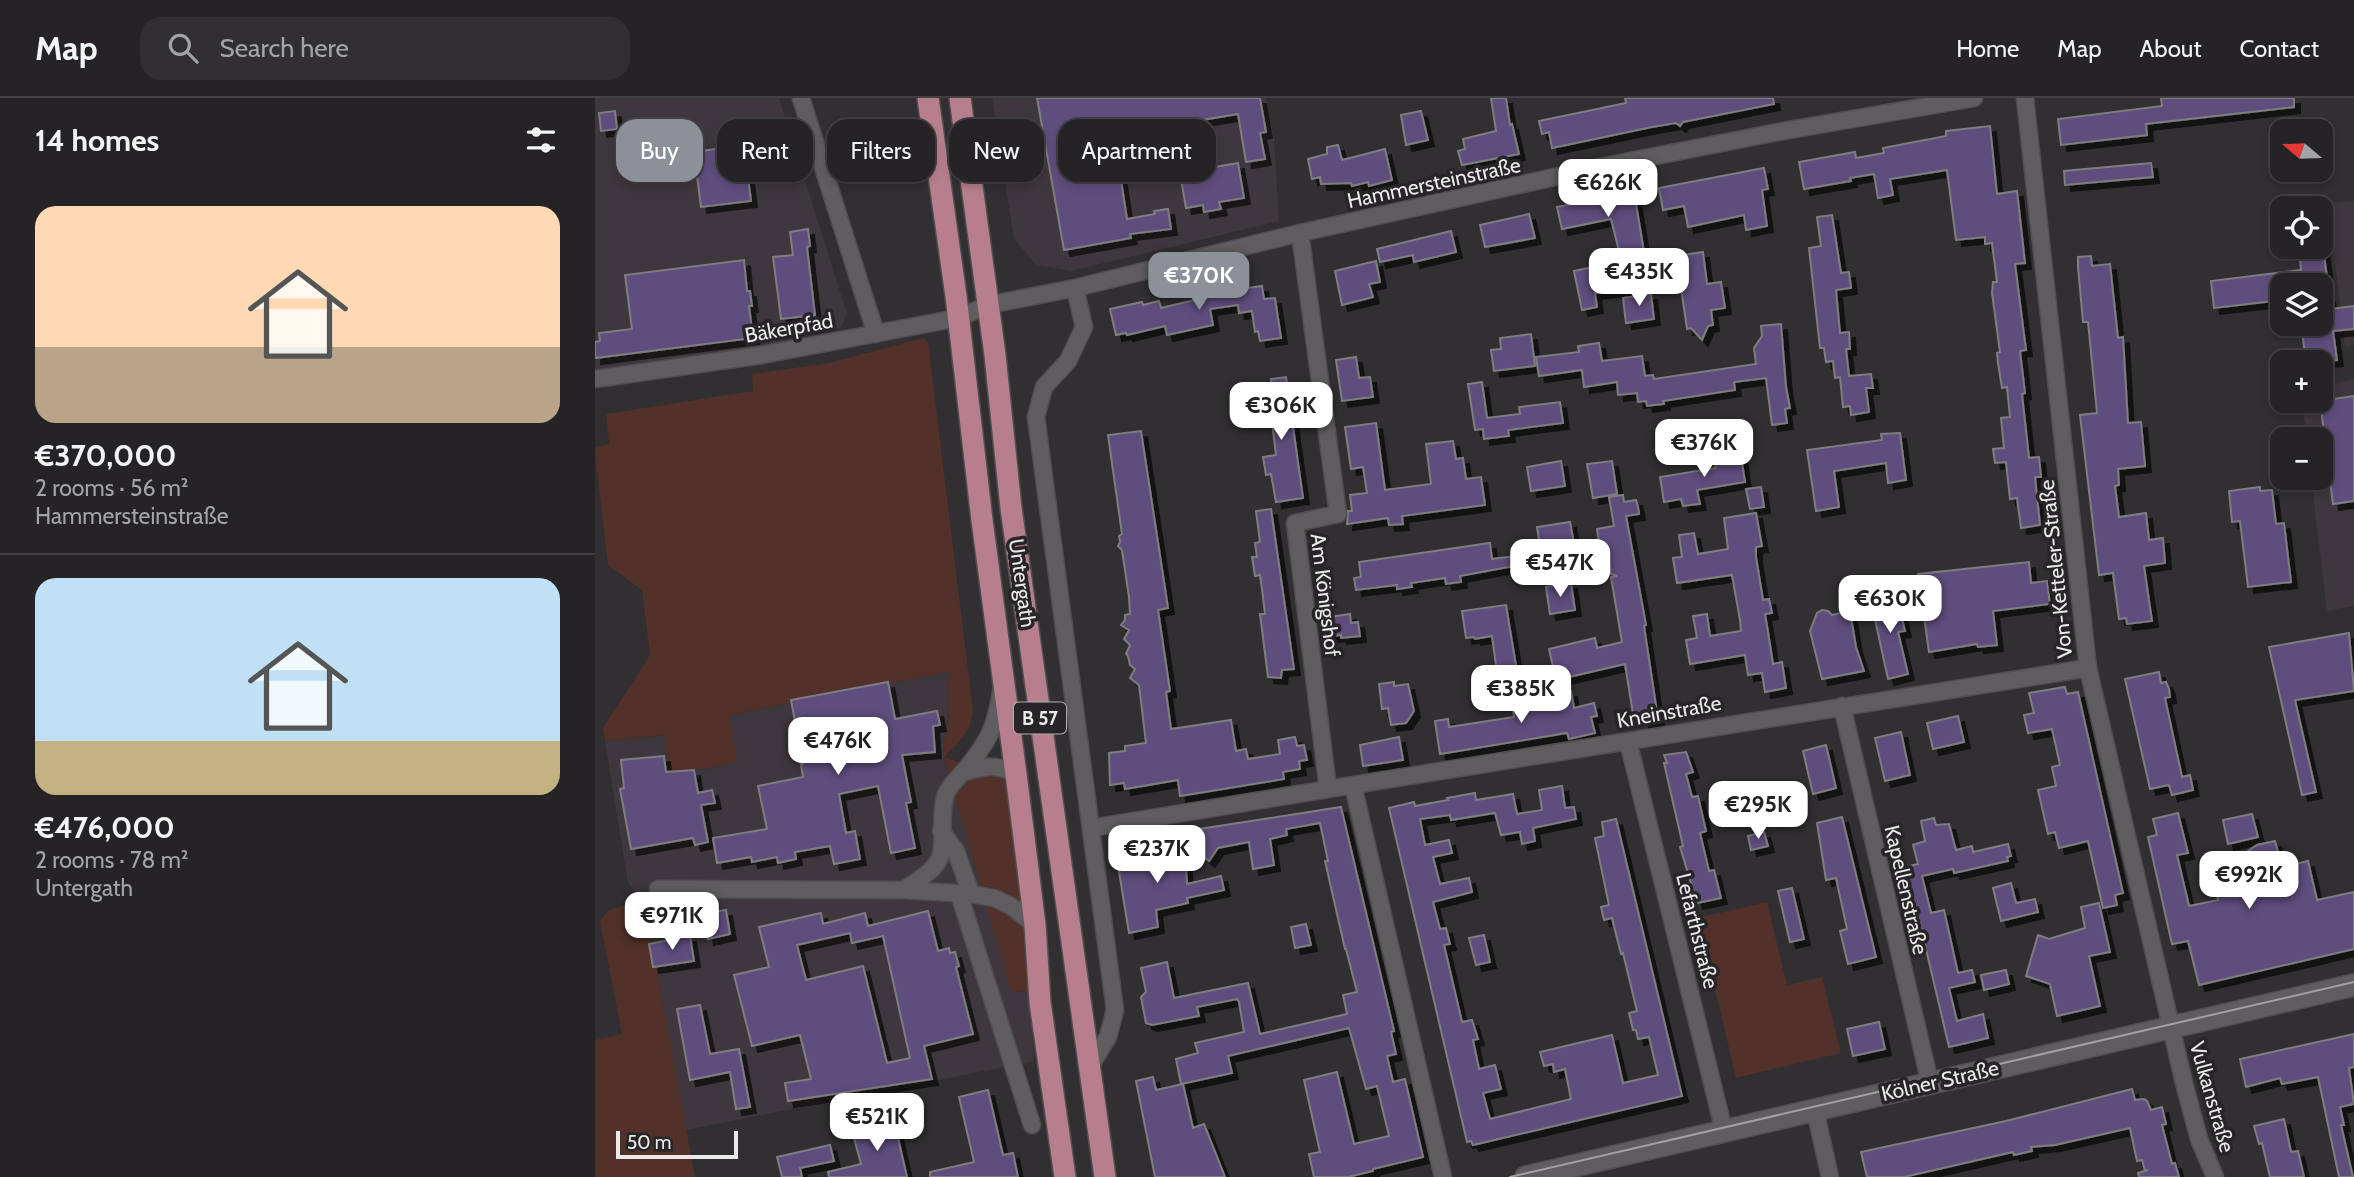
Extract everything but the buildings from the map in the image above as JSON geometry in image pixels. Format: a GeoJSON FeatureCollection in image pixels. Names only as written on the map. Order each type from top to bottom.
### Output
{"type":"FeatureCollection","features":[{"type":"Feature","properties":{"kind":"main road","name":"Untergath"},"geometry":{"type":"LineString","coordinates":[[928,98],[1035,925],[1040,1002],[1065,1177]]}},
{"type":"Feature","properties":{"kind":"main road","name":"Untergath"},"geometry":{"type":"LineString","coordinates":[[960,98],[988,305],[1013,522],[1105,1177]]}},
{"type":"Feature","properties":{"kind":"main road","name":"B 57"},"geometry":{"type":"LineString","coordinates":[[1016,774],[1030,784],[1044,802],[1056,837]]}},
{"type":"Feature","properties":{"kind":"main road","name":"Kölner Straße"},"geometry":{"type":"LineString","coordinates":[[1526,1177],[2354,985]]}},
{"type":"Feature","properties":{"kind":"street"},"geometry":{"type":"LineString","coordinates":[[801,98],[876,334]]}},
{"type":"Feature","properties":{"kind":"street","name":"Hammersteinstraße"},"geometry":{"type":"LineString","coordinates":[[988,305],[1075,288],[1300,233],[1643,158],[1975,98]]}},
{"type":"Feature","properties":{"kind":"street","name":"Von-Ketteler-Straße"},"geometry":{"type":"LineString","coordinates":[[2025,98],[2088,668],[2170,1028]]}},
{"type":"Feature","properties":{"kind":"street","name":"Am Königshof"},"geometry":{"type":"LineString","coordinates":[[1300,233],[1338,514],[1295,523],[1328,789]]}},
{"type":"Feature","properties":{"kind":"street","name":"Untergath"},"geometry":{"type":"LineString","coordinates":[[1075,288],[1084,327],[1068,361],[1044,387],[1036,417],[1115,1010],[1108,1037],[1089,1068]]}},
{"type":"Feature","properties":{"kind":"street","name":"Bäkerpfad"},"geometry":{"type":"LineString","coordinates":[[595,379],[762,355],[876,334],[958,318],[988,305]]}},
{"type":"Feature","properties":{"kind":"street","name":"Kneinstraße"},"geometry":{"type":"LineString","coordinates":[[1091,828],[1747,720],[2088,668]]}},
{"type":"Feature","properties":{"kind":"street","name":"Untergath"},"geometry":{"type":"LineString","coordinates":[[903,890],[919,880],[937,862],[942,850],[941,810],[946,791],[986,743],[996,720],[1003,676]]}},
{"type":"Feature","properties":{"kind":"street","name":"Kapellenstraße"},"geometry":{"type":"LineString","coordinates":[[1842,706],[1930,1083]]}},
{"type":"Feature","properties":{"kind":"street","name":"Lefarthstraße"},"geometry":{"type":"LineString","coordinates":[[1628,741],[1724,1131]]}},
{"type":"Feature","properties":{"kind":"street"},"geometry":{"type":"LineString","coordinates":[[962,773],[986,765],[1005,768],[1016,774]]}},
{"type":"Feature","properties":{"kind":"street"},"geometry":{"type":"LineString","coordinates":[[1353,785],[1443,1177]]}},
{"type":"Feature","properties":{"kind":"street"},"geometry":{"type":"LineString","coordinates":[[941,831],[956,851],[965,894],[1032,1125]]}},
{"type":"Feature","properties":{"kind":"street"},"geometry":{"type":"LineString","coordinates":[[658,890],[903,890],[965,894],[994,898],[1011,906],[1035,925]]}},
{"type":"Feature","properties":{"kind":"street","name":"Vulkanstraße"},"geometry":{"type":"LineString","coordinates":[[2170,1028],[2199,1139],[2215,1177]]}},
{"type":"Feature","properties":{"kind":"street"},"geometry":{"type":"LineString","coordinates":[[1815,1110],[1830,1177]]}},
{"type":"Feature","properties":{"kind":"shaded area"},"geometry":{"type":"Polygon","coordinates":[[[595,98],[779,98],[786,119],[717,119],[717,182],[805,182],[847,314],[841,327],[740,352],[595,371],[595,98]]]}},
{"type":"Feature","properties":{"kind":"shaded area"},"geometry":{"type":"Polygon","coordinates":[[[992,98],[1266,98],[1274,139],[1279,221],[1071,271],[1036,265],[1014,239],[1005,182],[1044,182],[1044,119],[995,119],[992,98]]]}},
{"type":"Feature","properties":{"kind":"shaded area"},"geometry":{"type":"Polygon","coordinates":[[[2354,201],[2354,345],[2345,347],[2333,245],[2333,203],[2354,201]]]}},
{"type":"Feature","properties":{"kind":"shaded area"},"geometry":{"type":"Polygon","coordinates":[[[923,338],[928,342],[973,711],[970,725],[963,737],[944,757],[949,714],[947,672],[730,715],[737,762],[710,768],[669,771],[665,735],[605,741],[603,728],[650,655],[642,590],[608,565],[595,452],[595,448],[609,444],[606,414],[753,391],[752,374],[829,363],[923,338]]]}},
{"type":"Feature","properties":{"kind":"shaded area"},"geometry":{"type":"Polygon","coordinates":[[[2354,379],[2354,396],[2333,399],[2333,383],[2354,379]]]}},
{"type":"Feature","properties":{"kind":"shaded area"},"geometry":{"type":"Polygon","coordinates":[[[2304,413],[2322,413],[2323,427],[2305,427],[2304,413]]]}},
{"type":"Feature","properties":{"kind":"shaded area"},"geometry":{"type":"Polygon","coordinates":[[[2312,490],[2331,490],[2333,503],[2354,501],[2354,606],[2327,611],[2312,490]]]}},
{"type":"Feature","properties":{"kind":"shaded area"},"geometry":{"type":"Polygon","coordinates":[[[947,672],[949,714],[944,757],[1012,992],[1030,991],[1034,1061],[686,1130],[644,900],[628,883],[605,741],[666,735],[670,771],[710,768],[736,762],[730,715],[947,672]]]}},
{"type":"Feature","properties":{"kind":"shaded area"},"geometry":{"type":"Polygon","coordinates":[[[944,757],[1009,780],[1030,991],[1011,992],[944,757]]]}},
{"type":"Feature","properties":{"kind":"shaded area"},"geometry":{"type":"Polygon","coordinates":[[[644,900],[695,1177],[595,1177],[595,1040],[622,1034],[600,921],[609,910],[644,900]]]}},
{"type":"Feature","properties":{"kind":"shaded area"},"geometry":{"type":"Polygon","coordinates":[[[1767,902],[1787,985],[1822,977],[1841,1053],[1736,1078],[1698,918],[1767,902]]]}},
{"type":"Feature","properties":{"kind":"tram line"},"geometry":{"type":"LineString","coordinates":[[1510,1177],[2354,982]]}}]}
